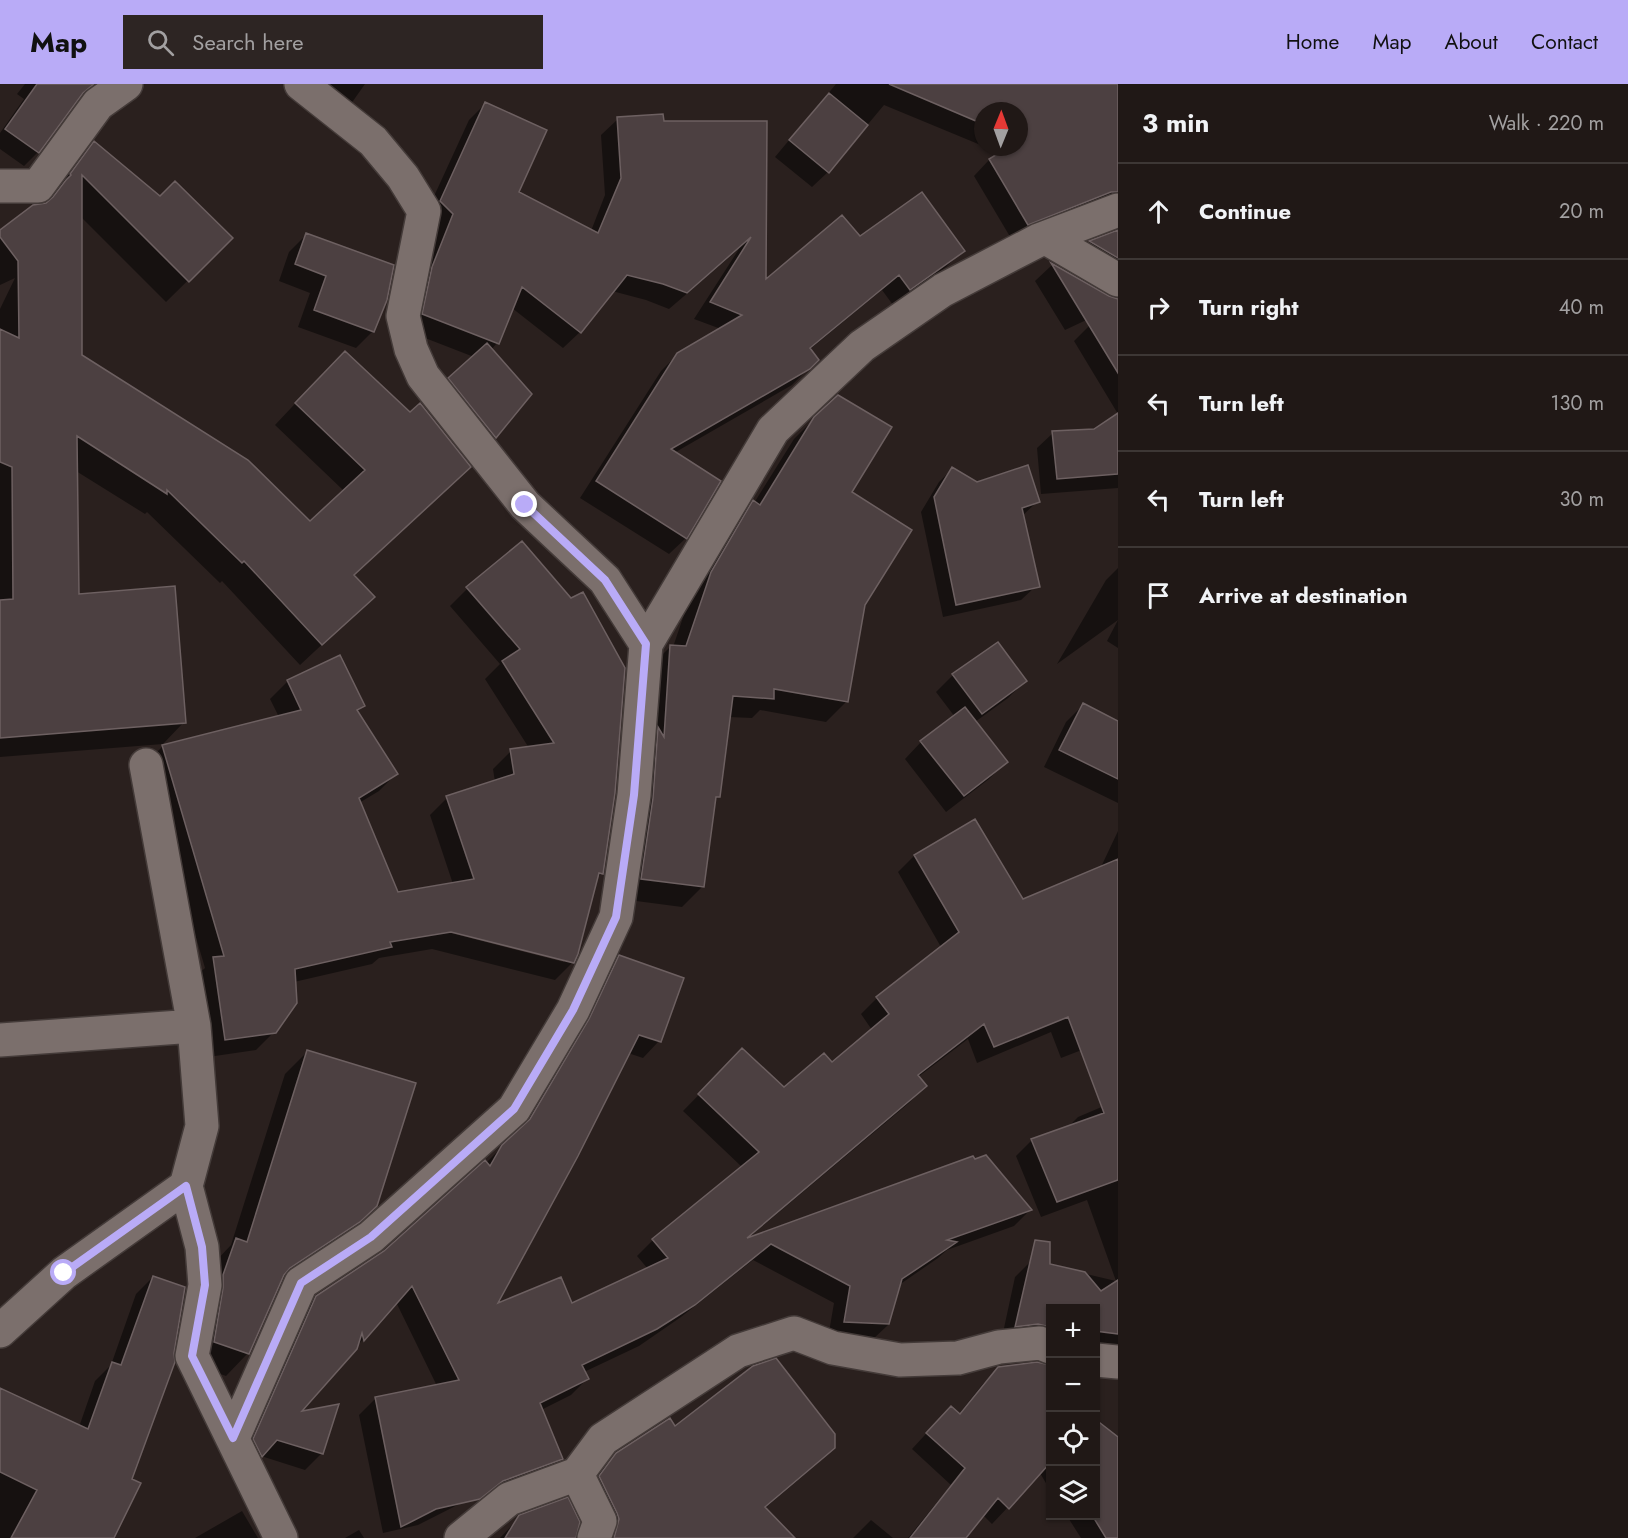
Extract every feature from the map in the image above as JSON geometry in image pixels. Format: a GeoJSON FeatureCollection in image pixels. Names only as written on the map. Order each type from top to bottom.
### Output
{"type":"FeatureCollection","features":[{"type":"Feature","properties":{"kind":"street"},"geometry":{"type":"LineString","coordinates":[[0,186],[38,186],[98,104],[126,84]]}},
{"type":"Feature","properties":{"kind":"street"},"geometry":{"type":"LineString","coordinates":[[301,84],[373,141],[403,177],[424,211],[403,316],[411,349],[423,376],[525,505],[605,580],[646,644]]}},
{"type":"Feature","properties":{"kind":"street"},"geometry":{"type":"LineString","coordinates":[[233,1438],[301,1283],[371,1237],[514,1109],[573,1010],[616,917],[634,795],[646,644],[773,430],[862,346],[943,290],[1046,238],[1118,210]]}},
{"type":"Feature","properties":{"kind":"street"},"geometry":{"type":"LineString","coordinates":[[1046,238],[1118,280]]}},
{"type":"Feature","properties":{"kind":"street"},"geometry":{"type":"LineString","coordinates":[[146,765],[194,1026],[202,1126],[186,1186],[202,1247],[205,1285],[192,1356],[281,1538]]}},
{"type":"Feature","properties":{"kind":"street"},"geometry":{"type":"LineString","coordinates":[[0,1040],[194,1026]]}},
{"type":"Feature","properties":{"kind":"street"},"geometry":{"type":"LineString","coordinates":[[0,1331],[64,1273],[186,1186]]}},
{"type":"Feature","properties":{"kind":"street"},"geometry":{"type":"LineString","coordinates":[[461,1538],[509,1499],[578,1474],[603,1439],[738,1351],[794,1333],[833,1348],[900,1360],[958,1358],[999,1347],[1040,1343],[1046,1345]]}},
{"type":"Feature","properties":{"kind":"street"},"geometry":{"type":"LineString","coordinates":[[1100,1360],[1118,1362]]}},
{"type":"Feature","properties":{"kind":"street"},"geometry":{"type":"LineString","coordinates":[[578,1474],[600,1521],[594,1538]]}},
{"type":"Feature","properties":{"kind":"building"},"geometry":{"type":"Polygon","coordinates":[[[37,84],[94,84],[83,93],[39,153],[5,129],[37,84]]]}},
{"type":"Feature","properties":{"kind":"building"},"geometry":{"type":"Polygon","coordinates":[[[889,84],[1118,84],[1118,192],[1111,192],[1028,225],[989,159],[994,156],[1028,156],[1028,102],[974,102],[974,120],[889,84]]]}},
{"type":"Feature","properties":{"kind":"building"},"geometry":{"type":"Polygon","coordinates":[[[829,93],[868,125],[829,173],[789,140],[829,93]]]}},
{"type":"Feature","properties":{"kind":"building"},"geometry":{"type":"Polygon","coordinates":[[[485,102],[547,130],[519,192],[598,233],[621,178],[617,117],[663,114],[664,121],[767,121],[766,279],[842,215],[860,236],[922,192],[965,251],[910,290],[899,275],[810,348],[819,360],[810,369],[671,449],[721,481],[687,539],[596,481],[677,353],[742,315],[710,302],[751,237],[687,293],[627,275],[581,333],[522,287],[499,344],[422,314],[432,267],[453,214],[440,201],[485,102]]]}},
{"type":"Feature","properties":{"kind":"building"},"geometry":{"type":"Polygon","coordinates":[[[94,141],[160,196],[175,181],[233,238],[189,282],[82,175],[82,355],[248,460],[310,521],[365,470],[295,403],[345,351],[410,412],[420,403],[471,467],[354,575],[375,597],[322,645],[244,561],[242,563],[167,490],[167,494],[77,436],[79,594],[175,586],[186,723],[0,738],[0,600],[13,599],[12,467],[0,462],[0,329],[19,338],[18,261],[0,237],[0,230],[33,205],[46,203],[53,197],[94,141]]]}},
{"type":"Feature","properties":{"kind":"building"},"geometry":{"type":"Polygon","coordinates":[[[1118,230],[1118,258],[1089,241],[1118,230]]]}},
{"type":"Feature","properties":{"kind":"building"},"geometry":{"type":"Polygon","coordinates":[[[306,233],[394,265],[387,300],[374,332],[314,310],[326,276],[295,264],[306,233]]]}},
{"type":"Feature","properties":{"kind":"building"},"geometry":{"type":"Polygon","coordinates":[[[1051,263],[1118,299],[1118,373],[1051,263]]]}},
{"type":"Feature","properties":{"kind":"building"},"geometry":{"type":"Polygon","coordinates":[[[487,343],[532,394],[496,438],[448,378],[487,343]]]}},
{"type":"Feature","properties":{"kind":"building"},"geometry":{"type":"Polygon","coordinates":[[[838,395],[892,427],[852,492],[912,530],[865,605],[848,702],[774,689],[774,699],[733,696],[720,797],[716,797],[704,887],[641,879],[653,798],[658,727],[664,737],[670,645],[686,646],[711,572],[753,500],[760,505],[814,417],[838,395]]]}},
{"type":"Feature","properties":{"kind":"building"},"geometry":{"type":"Polygon","coordinates":[[[1118,413],[1118,474],[1057,479],[1052,431],[1094,429],[1118,413]]]}},
{"type":"Feature","properties":{"kind":"building"},"geometry":{"type":"Polygon","coordinates":[[[1028,465],[1040,502],[1022,508],[1040,587],[956,605],[934,497],[952,467],[977,482],[1028,465]]]}},
{"type":"Feature","properties":{"kind":"building"},"geometry":{"type":"Polygon","coordinates":[[[522,541],[571,598],[583,592],[625,668],[615,793],[603,874],[599,873],[574,963],[451,932],[390,942],[392,947],[295,969],[297,1003],[276,1033],[225,1040],[213,957],[224,956],[162,745],[301,710],[287,680],[340,655],[365,706],[357,710],[398,774],[359,798],[398,892],[474,879],[446,796],[514,774],[510,749],[554,743],[502,661],[520,649],[466,587],[522,541]]]}},
{"type":"Feature","properties":{"kind":"building"},"geometry":{"type":"Polygon","coordinates":[[[998,642],[1027,681],[982,714],[952,674],[998,642]]]}},
{"type":"Feature","properties":{"kind":"building"},"geometry":{"type":"Polygon","coordinates":[[[1083,703],[1118,721],[1118,779],[1059,750],[1083,703]]]}},
{"type":"Feature","properties":{"kind":"building"},"geometry":{"type":"Polygon","coordinates":[[[965,707],[1008,762],[964,796],[920,741],[965,707]]]}},
{"type":"Feature","properties":{"kind":"building"},"geometry":{"type":"Polygon","coordinates":[[[975,819],[1023,899],[1118,859],[1118,1180],[1057,1202],[1031,1139],[1104,1113],[1068,1017],[994,1047],[984,1024],[918,1075],[927,1086],[747,1238],[973,1156],[975,1159],[986,1155],[1032,1210],[947,1240],[957,1242],[902,1279],[889,1324],[844,1322],[850,1286],[771,1244],[695,1305],[657,1329],[582,1365],[589,1379],[540,1403],[563,1459],[503,1481],[480,1499],[436,1509],[401,1527],[375,1397],[459,1380],[412,1286],[364,1341],[362,1333],[357,1349],[302,1411],[339,1404],[323,1454],[277,1440],[262,1457],[253,1439],[316,1296],[384,1251],[485,1160],[490,1166],[502,1145],[530,1119],[589,1019],[619,955],[684,978],[661,1042],[639,1035],[578,1156],[498,1303],[561,1277],[572,1303],[668,1258],[652,1239],[759,1152],[698,1094],[742,1048],[784,1087],[824,1053],[832,1062],[889,1014],[876,997],[959,932],[914,855],[975,819]]]}},
{"type":"Feature","properties":{"kind":"building"},"geometry":{"type":"Polygon","coordinates":[[[307,1050],[416,1083],[377,1206],[360,1222],[290,1268],[284,1275],[249,1354],[214,1342],[223,1275],[236,1238],[247,1242],[307,1050]]]}},
{"type":"Feature","properties":{"kind":"building"},"geometry":{"type":"Polygon","coordinates":[[[1035,1240],[1050,1242],[1050,1264],[1085,1272],[1101,1291],[1118,1280],[1118,1334],[1100,1332],[1100,1304],[1046,1304],[1046,1326],[1038,1324],[1015,1327],[1035,1240]]]}},
{"type":"Feature","properties":{"kind":"building"},"geometry":{"type":"Polygon","coordinates":[[[153,1276],[185,1287],[174,1353],[175,1362],[132,1479],[141,1483],[114,1538],[11,1538],[37,1490],[0,1472],[0,1388],[88,1429],[112,1362],[121,1365],[153,1276]]]}},
{"type":"Feature","properties":{"kind":"building"},"geometry":{"type":"Polygon","coordinates":[[[776,1358],[835,1434],[835,1448],[765,1507],[795,1538],[614,1538],[619,1519],[599,1476],[616,1453],[670,1418],[675,1426],[753,1366],[776,1358]]]}},
{"type":"Feature","properties":{"kind":"building"},"geometry":{"type":"Polygon","coordinates":[[[1037,1362],[1046,1364],[1046,1467],[1009,1509],[998,1498],[966,1538],[910,1538],[965,1468],[926,1433],[951,1406],[960,1414],[998,1367],[1037,1362]]]}},
{"type":"Feature","properties":{"kind":"building"},"geometry":{"type":"Polygon","coordinates":[[[1100,1423],[1118,1437],[1118,1538],[1106,1538],[1095,1520],[1100,1520],[1100,1423]]]}},
{"type":"Feature","properties":{"kind":"building"},"geometry":{"type":"Polygon","coordinates":[[[568,1497],[580,1522],[576,1538],[505,1538],[519,1515],[568,1497]]]}},
{"type":"Feature","properties":{"kind":"route"},"geometry":{"type":"LineString","coordinates":[[64,1273],[186,1186],[202,1247],[205,1285],[192,1356],[233,1438],[301,1283],[371,1237],[514,1109],[573,1010],[616,917],[634,795],[646,644],[605,580],[525,505]]}}]}
